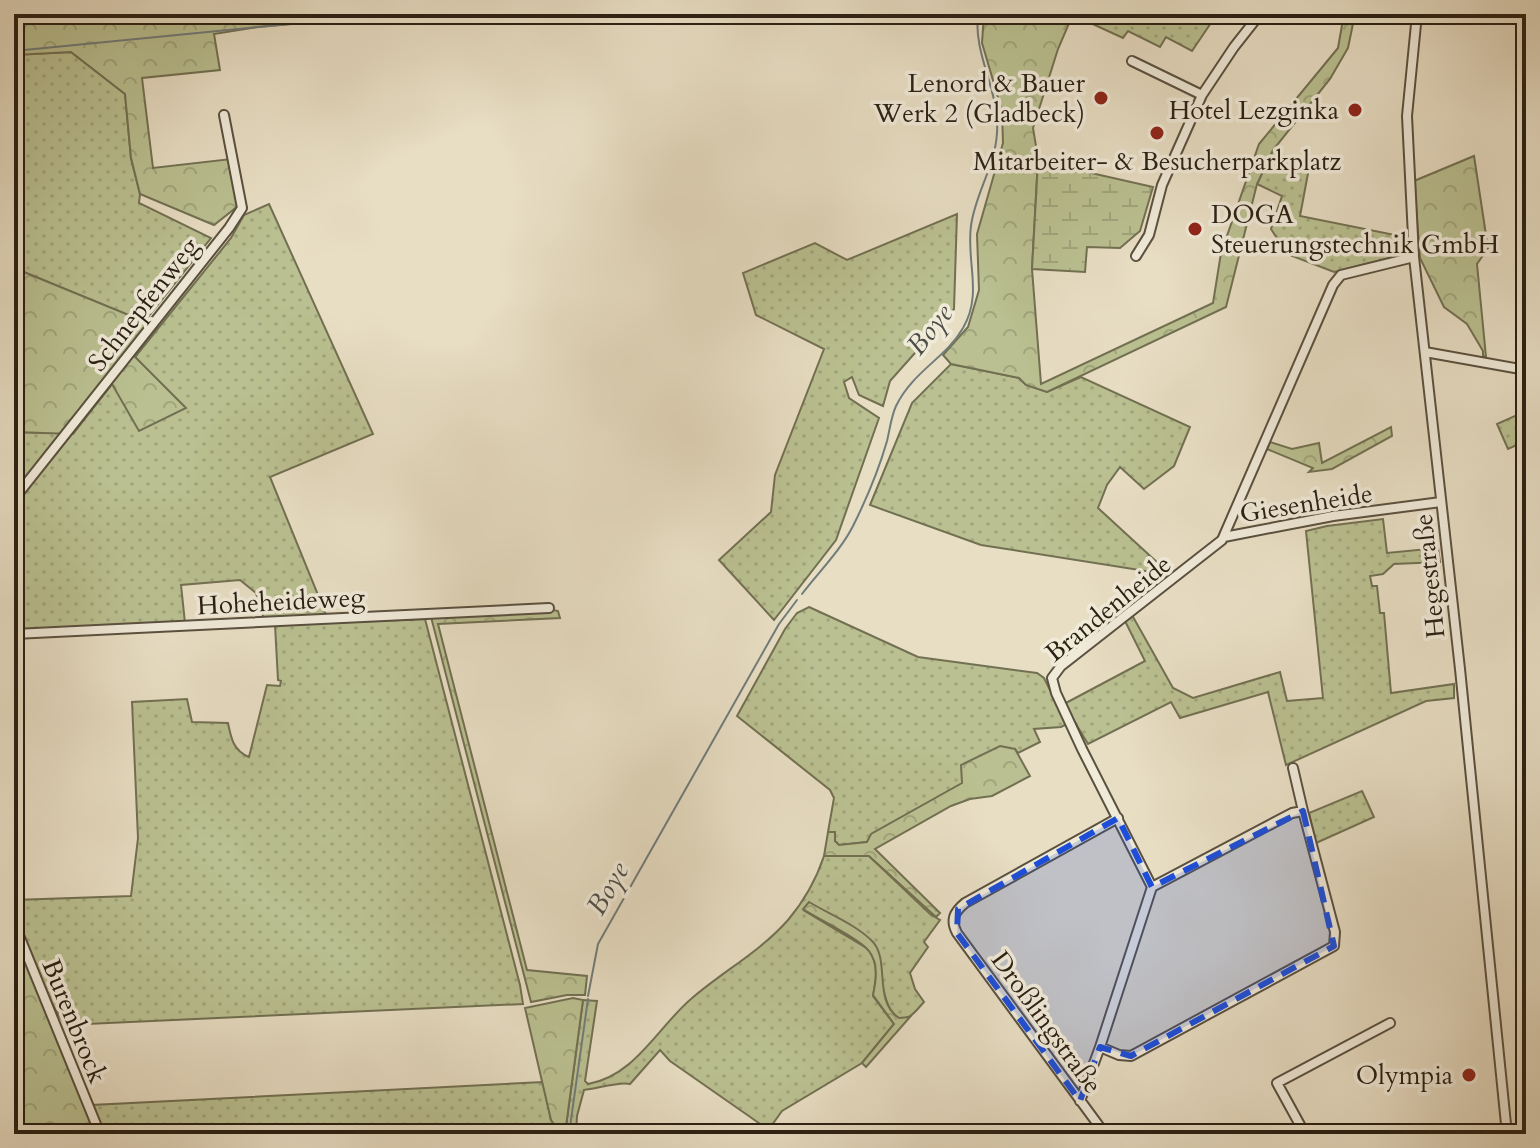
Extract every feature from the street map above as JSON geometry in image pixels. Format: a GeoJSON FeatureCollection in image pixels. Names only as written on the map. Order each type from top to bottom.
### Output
{"type":"FeatureCollection","features":[{"type":"Feature","properties":{"kind":"street"},"geometry":{"type":"LineString","coordinates":[[1136,256],[1149,235],[1162,185],[1202,95],[1260,14]]}},
{"type":"Feature","properties":{"kind":"street","name":"Hegestraße"},"geometry":{"type":"LineString","coordinates":[[1417,14],[1407,116],[1409,200],[1507,1134]]}},
{"type":"Feature","properties":{"kind":"street"},"geometry":{"type":"LineString","coordinates":[[1132,61],[1202,95]]}},
{"type":"Feature","properties":{"kind":"street","name":"Schnepfenweg"},"geometry":{"type":"LineString","coordinates":[[14,499],[242,208],[224,115]]}},
{"type":"Feature","properties":{"kind":"street","name":"Brandenheide"},"geometry":{"type":"LineString","coordinates":[[1152,887],[1075,735],[1052,678],[1061,666],[1213,549],[1224,537],[1333,285],[1341,275],[1414,257]]}},
{"type":"Feature","properties":{"kind":"street"},"geometry":{"type":"LineString","coordinates":[[1425,352],[1526,370]]}},
{"type":"Feature","properties":{"kind":"street","name":"Giesenheide"},"geometry":{"type":"LineString","coordinates":[[1224,537],[1333,516],[1441,502]]}},
{"type":"Feature","properties":{"kind":"street","name":"Hoheheideweg"},"geometry":{"type":"LineString","coordinates":[[14,634],[549,608]]}},
{"type":"Feature","properties":{"kind":"street"},"geometry":{"type":"LineString","coordinates":[[1100,1047],[1131,1056],[1334,946],[1335,932],[1293,768]]}},
{"type":"Feature","properties":{"kind":"street"},"geometry":{"type":"LineString","coordinates":[[1080,1101],[1152,887],[1292,813],[1303,811]]}},
{"type":"Feature","properties":{"kind":"street","name":"Droßlingstraße"},"geometry":{"type":"LineString","coordinates":[[1105,1134],[953,925],[954,915],[965,903],[1118,818]]}},
{"type":"Feature","properties":{"kind":"street","name":"Burenbrock"},"geometry":{"type":"LineString","coordinates":[[14,923],[100,1134]]}},
{"type":"Feature","properties":{"kind":"street"},"geometry":{"type":"LineString","coordinates":[[1305,1134],[1277,1083],[1390,1023]]}},
{"type":"Feature","properties":{"kind":"street"},"geometry":{"type":"LineString","coordinates":[[760,1134],[769,1131],[780,1134]]}},
{"type":"Feature","properties":{"kind":"highlighted area"},"geometry":{"type":"Polygon","coordinates":[[[1303,811],[1334,946],[1131,1056],[1100,1047],[1080,1101],[957,933],[958,909],[1118,818],[1152,887],[1303,811]]]}},
{"type":"Feature","properties":{"kind":"green space"},"geometry":{"type":"Polygon","coordinates":[[[14,14],[407,14],[257,27],[214,34],[220,70],[142,78],[153,168],[231,159],[238,206],[214,225],[140,194],[131,158],[125,94],[71,52],[14,55],[14,14]]]}},
{"type":"Feature","properties":{"kind":"green space"},"geometry":{"type":"Polygon","coordinates":[[[984,14],[1073,14],[1058,49],[1033,128],[1038,158],[1032,269],[1041,384],[1213,303],[1221,253],[1259,144],[1338,48],[1344,14],[1355,14],[1348,48],[1330,79],[1273,150],[1257,184],[1226,307],[1047,392],[1026,385],[1019,378],[951,364],[943,355],[968,327],[979,290],[977,234],[1003,143],[1002,111],[982,43],[984,14]]]}},
{"type":"Feature","properties":{"kind":"green space"},"geometry":{"type":"Polygon","coordinates":[[[1217,14],[1192,51],[1166,37],[1160,47],[1128,31],[1123,38],[1073,15],[1217,14]]]}},
{"type":"Feature","properties":{"kind":"green space"},"geometry":{"type":"Polygon","coordinates":[[[71,52],[125,94],[139,203],[211,238],[144,322],[14,268],[14,55],[71,52]]]}},
{"type":"Feature","properties":{"kind":"green space"},"geometry":{"type":"Polygon","coordinates":[[[1273,150],[1309,168],[1300,216],[1405,237],[1406,254],[1334,272],[1287,254],[1271,229],[1282,196],[1257,184],[1273,150]]]}},
{"type":"Feature","properties":{"kind":"green space"},"geometry":{"type":"Polygon","coordinates":[[[1474,156],[1488,248],[1477,264],[1486,357],[1467,324],[1444,307],[1420,258],[1414,181],[1474,156]]]}},
{"type":"Feature","properties":{"kind":"green space"},"geometry":{"type":"Polygon","coordinates":[[[1038,161],[1153,187],[1140,231],[1120,248],[1087,247],[1085,272],[1032,269],[1038,161]]]}},
{"type":"Feature","properties":{"kind":"green space"},"geometry":{"type":"Polygon","coordinates":[[[269,204],[373,434],[270,477],[327,617],[264,619],[256,593],[240,580],[181,585],[185,623],[14,632],[14,506],[112,384],[185,408],[135,357],[231,238],[244,215],[269,204]]]}},
{"type":"Feature","properties":{"kind":"green space"},"geometry":{"type":"Polygon","coordinates":[[[957,214],[954,309],[890,381],[883,406],[859,395],[852,377],[844,382],[849,398],[879,418],[836,540],[774,620],[719,560],[771,512],[775,475],[824,349],[756,315],[743,273],[815,243],[847,260],[957,214]]]}},
{"type":"Feature","properties":{"kind":"green space"},"geometry":{"type":"Polygon","coordinates":[[[14,268],[158,327],[135,357],[186,408],[139,431],[112,384],[73,434],[14,432],[14,268]]]}},
{"type":"Feature","properties":{"kind":"green space"},"geometry":{"type":"Polygon","coordinates":[[[951,364],[1019,378],[1026,385],[1047,392],[1081,377],[1190,427],[1174,466],[1144,489],[1120,467],[1107,485],[1098,508],[1171,575],[981,545],[870,505],[912,403],[951,364]]]}},
{"type":"Feature","properties":{"kind":"green space"},"geometry":{"type":"Polygon","coordinates":[[[1526,411],[1526,441],[1508,449],[1497,424],[1526,411]]]}},
{"type":"Feature","properties":{"kind":"green space"},"geometry":{"type":"Polygon","coordinates":[[[1391,427],[1392,436],[1332,469],[1309,472],[1313,468],[1267,449],[1270,442],[1292,449],[1319,443],[1322,463],[1391,427]]]}},
{"type":"Feature","properties":{"kind":"green space"},"geometry":{"type":"Polygon","coordinates":[[[14,432],[61,433],[14,493],[14,432]]]}},
{"type":"Feature","properties":{"kind":"green space"},"geometry":{"type":"Polygon","coordinates":[[[1383,519],[1387,553],[1438,548],[1440,562],[1394,564],[1383,574],[1370,576],[1372,586],[1377,586],[1380,613],[1384,613],[1391,693],[1454,684],[1454,698],[1426,701],[1286,765],[1268,692],[1180,718],[1171,702],[1088,744],[1064,704],[1145,661],[1125,621],[1132,615],[1173,688],[1193,698],[1280,672],[1287,701],[1323,698],[1306,531],[1383,519]]]}},
{"type":"Feature","properties":{"kind":"green space"},"geometry":{"type":"Polygon","coordinates":[[[809,607],[918,657],[1037,673],[1044,678],[1067,724],[1034,729],[1040,742],[1018,753],[1015,749],[963,783],[872,834],[867,842],[839,845],[834,833],[828,832],[834,798],[830,790],[737,716],[785,629],[797,613],[809,607]]]}},
{"type":"Feature","properties":{"kind":"green space"},"geometry":{"type":"Polygon","coordinates":[[[558,611],[560,618],[438,624],[527,970],[587,976],[585,995],[531,1002],[431,617],[558,611]]]}},
{"type":"Feature","properties":{"kind":"green space"},"geometry":{"type":"Polygon","coordinates":[[[425,619],[523,1004],[65,1025],[51,1002],[14,914],[14,900],[131,896],[138,838],[132,702],[187,699],[192,722],[228,723],[234,744],[249,757],[267,685],[280,686],[281,681],[278,680],[275,625],[425,619]]]}},
{"type":"Feature","properties":{"kind":"green space"},"geometry":{"type":"Polygon","coordinates":[[[1000,746],[1015,749],[1030,776],[992,796],[951,806],[875,849],[940,913],[936,917],[869,856],[824,856],[828,832],[835,832],[835,841],[839,845],[867,842],[871,834],[962,783],[961,765],[1000,746]]]}},
{"type":"Feature","properties":{"kind":"green space"},"geometry":{"type":"Polygon","coordinates":[[[1362,791],[1374,817],[1316,843],[1309,813],[1362,791]]]}},
{"type":"Feature","properties":{"kind":"green space"},"geometry":{"type":"Polygon","coordinates":[[[824,856],[869,856],[940,920],[924,942],[928,947],[910,973],[915,989],[924,1002],[910,1016],[901,1018],[894,1015],[885,996],[878,955],[866,948],[875,967],[873,996],[894,1024],[862,1063],[782,1111],[772,1125],[766,1128],[670,1061],[660,1050],[630,1084],[584,1090],[576,1134],[565,1134],[583,1000],[597,1001],[585,1081],[588,1084],[605,1079],[633,1061],[691,999],[777,931],[804,898],[824,856]]]}},
{"type":"Feature","properties":{"kind":"green space"},"geometry":{"type":"Polygon","coordinates":[[[809,902],[851,925],[873,942],[881,960],[886,1002],[899,1018],[910,1017],[866,1067],[862,1063],[894,1024],[873,995],[876,978],[874,961],[869,951],[857,941],[803,909],[809,902]]]}},
{"type":"Feature","properties":{"kind":"green space"},"geometry":{"type":"Polygon","coordinates":[[[14,929],[98,1134],[14,1134],[14,929]]]}},
{"type":"Feature","properties":{"kind":"green space"},"geometry":{"type":"Polygon","coordinates":[[[573,998],[583,1000],[565,1134],[561,1134],[551,1120],[525,1008],[573,998]]]}},
{"type":"Feature","properties":{"kind":"green space"},"geometry":{"type":"Polygon","coordinates":[[[543,1082],[551,1120],[561,1134],[104,1134],[92,1105],[543,1082]]]}},
{"type":"Feature","properties":{"kind":"waterway"},"geometry":{"type":"LineString","coordinates":[[14,51],[390,14]]}},
{"type":"Feature","properties":{"kind":"waterway","name":"Boye"},"geometry":{"type":"LineString","coordinates":[[802,594],[836,553],[853,526],[876,473],[894,410],[903,394],[956,339],[969,315],[973,290],[971,226],[993,157],[997,133],[995,102],[979,44],[978,14]]}},
{"type":"Feature","properties":{"kind":"waterway","name":"Boye"},"geometry":{"type":"LineString","coordinates":[[588,996],[598,944],[779,624],[797,600]]}},
{"type":"Feature","properties":{"kind":"waterway","name":"Boye"},"geometry":{"type":"LineString","coordinates":[[569,1134],[588,999]]}},
{"type":"Feature","properties":{"kind":"place","name":"Lenord & Bauer Werk 2 (Gladbeck)"},"geometry":{"type":"Point","coordinates":[1101,98]}},
{"type":"Feature","properties":{"kind":"place","name":"Hotel Lezginka"},"geometry":{"type":"Point","coordinates":[1355,110]}},
{"type":"Feature","properties":{"kind":"place","name":"Mitarbeiter- & Besucherparkplatz"},"geometry":{"type":"Point","coordinates":[1157,133]}},
{"type":"Feature","properties":{"kind":"place","name":"DOGA Steuerungstechnik GmbH"},"geometry":{"type":"Point","coordinates":[1195,229]}},
{"type":"Feature","properties":{"kind":"place","name":"Olympia"},"geometry":{"type":"Point","coordinates":[1469,1075]}}]}
